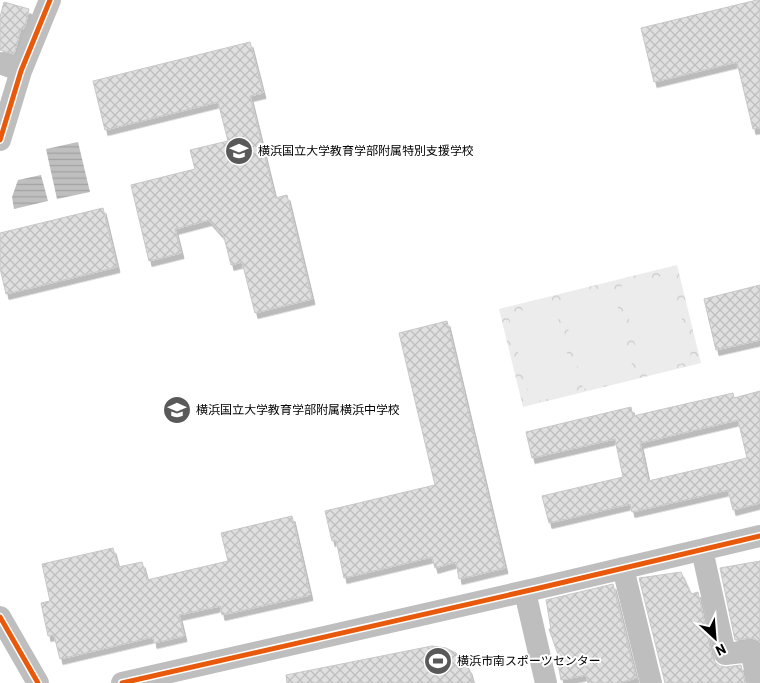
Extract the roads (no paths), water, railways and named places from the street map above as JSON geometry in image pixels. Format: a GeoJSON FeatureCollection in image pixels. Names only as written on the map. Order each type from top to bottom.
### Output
{"type":"FeatureCollection","features":[{"type":"Feature","properties":{"kind":"street"},"geometry":{"type":"LineString","coordinates":[[0,140],[21,71],[50,0]]}},
{"type":"Feature","properties":{"kind":"street"},"geometry":{"type":"LineString","coordinates":[[0,63],[21,71]]}},
{"type":"Feature","properties":{"kind":"street"},"geometry":{"type":"LineString","coordinates":[[122,683],[525,592],[760,536]]}},
{"type":"Feature","properties":{"kind":"street"},"geometry":{"type":"LineString","coordinates":[[702,550],[725,654],[751,651],[758,683]]}},
{"type":"Feature","properties":{"kind":"street"},"geometry":{"type":"LineString","coordinates":[[623,568],[651,683]]}},
{"type":"Feature","properties":{"kind":"street"},"geometry":{"type":"LineString","coordinates":[[525,592],[546,683]]}},
{"type":"Feature","properties":{"kind":"street"},"geometry":{"type":"LineString","coordinates":[[0,617],[38,683]]}},
{"type":"Feature","properties":{"kind":"place","name":"横浜国立大学教育学部附属特別支援学校"},"geometry":{"type":"Point","coordinates":[239,151]}},
{"type":"Feature","properties":{"kind":"place","name":"横浜国立大学教育学部附属横浜中学校"},"geometry":{"type":"Point","coordinates":[177,410]}},
{"type":"Feature","properties":{"kind":"place","name":"横浜市南スポーツセンター"},"geometry":{"type":"Point","coordinates":[438,661]}}]}
